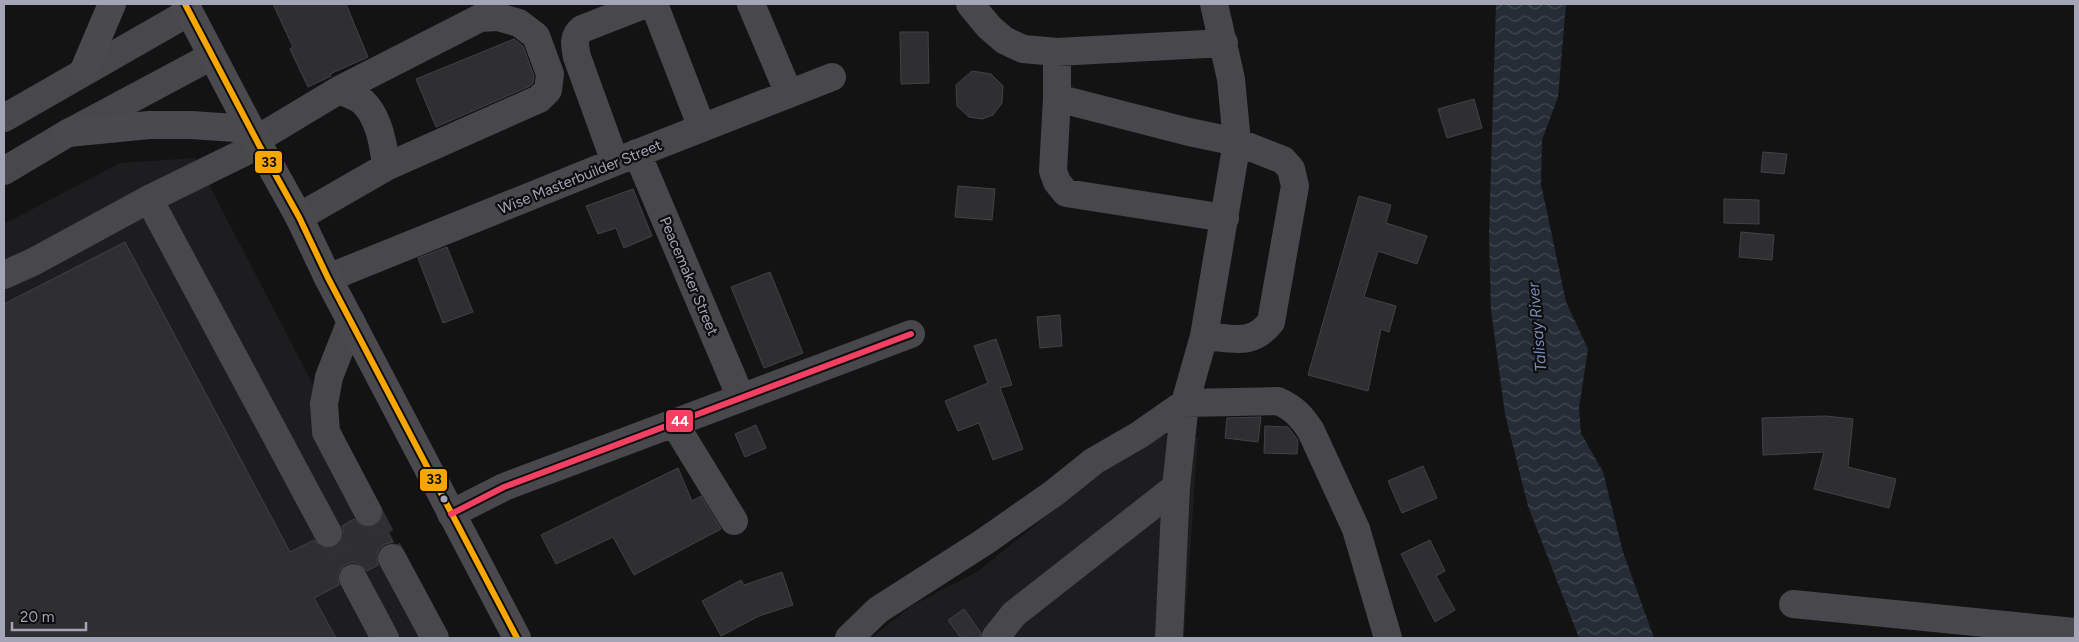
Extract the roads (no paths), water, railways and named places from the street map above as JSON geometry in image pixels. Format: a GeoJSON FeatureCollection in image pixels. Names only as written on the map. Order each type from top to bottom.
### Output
{"type":"FeatureCollection","features":[{"type":"Feature","properties":{"kind":"main road"},"geometry":{"type":"LineString","coordinates":[[84,70],[112,4]]}},
{"type":"Feature","properties":{"kind":"main road"},"geometry":{"type":"LineString","coordinates":[[187,8],[299,217],[328,278],[516,638]]}},
{"type":"Feature","properties":{"kind":"main road"},"geometry":{"type":"LineString","coordinates":[[68,133],[149,125],[191,125],[255,138]]}},
{"type":"Feature","properties":{"kind":"street","name":"Peacemaker Street"},"geometry":{"type":"LineString","coordinates":[[646,4],[582,29],[577,33],[574,40],[578,57],[741,398]]}},
{"type":"Feature","properties":{"kind":"street"},"geometry":{"type":"LineString","coordinates":[[654,4],[702,128]]}},
{"type":"Feature","properties":{"kind":"street"},"geometry":{"type":"LineString","coordinates":[[751,4],[789,94]]}},
{"type":"Feature","properties":{"kind":"street"},"geometry":{"type":"LineString","coordinates":[[970,4],[989,27],[1004,40],[1024,49],[1057,52],[1224,43]]}},
{"type":"Feature","properties":{"kind":"street"},"geometry":{"type":"LineString","coordinates":[[1169,638],[1176,487],[1185,403],[1204,336],[1237,142],[1231,79],[1214,4]]}},
{"type":"Feature","properties":{"kind":"street"},"geometry":{"type":"LineString","coordinates":[[4,118],[187,8]]}},
{"type":"Feature","properties":{"kind":"street"},"geometry":{"type":"LineString","coordinates":[[4,275],[149,199],[339,90],[480,18],[498,17],[519,23],[536,36],[550,74],[548,90],[539,99],[386,167],[299,217]]}},
{"type":"Feature","properties":{"kind":"street"},"geometry":{"type":"LineString","coordinates":[[1057,52],[1057,98],[1053,171],[1057,182],[1066,193],[1225,218]]}},
{"type":"Feature","properties":{"kind":"street"},"geometry":{"type":"LineString","coordinates":[[4,171],[68,133],[212,56]]}},
{"type":"Feature","properties":{"kind":"street","name":"Wise Masterbuilder Street"},"geometry":{"type":"LineString","coordinates":[[328,278],[626,157],[832,77]]}},
{"type":"Feature","properties":{"kind":"street"},"geometry":{"type":"LineString","coordinates":[[339,90],[363,102],[378,125],[384,146],[386,167]]}},
{"type":"Feature","properties":{"kind":"street"},"geometry":{"type":"LineString","coordinates":[[1057,98],[1189,132],[1237,142],[1283,160],[1291,170],[1295,186],[1271,322],[1262,333],[1248,340],[1204,336]]}},
{"type":"Feature","properties":{"kind":"street"},"geometry":{"type":"LineString","coordinates":[[149,199],[328,533]]}},
{"type":"Feature","properties":{"kind":"street"},"geometry":{"type":"LineString","coordinates":[[351,321],[329,377],[324,404],[326,432],[368,512]]}},
{"type":"Feature","properties":{"kind":"street"},"geometry":{"type":"LineString","coordinates":[[452,514],[504,487],[911,334]]}},
{"type":"Feature","properties":{"kind":"street"},"geometry":{"type":"LineString","coordinates":[[849,638],[878,610],[984,542],[1054,493],[1094,461],[1139,435],[1185,403],[1278,401],[1290,406],[1302,417],[1311,431],[1356,529],[1388,638]]}},
{"type":"Feature","properties":{"kind":"street"},"geometry":{"type":"LineString","coordinates":[[674,423],[734,521]]}},
{"type":"Feature","properties":{"kind":"street"},"geometry":{"type":"LineString","coordinates":[[995,638],[1014,614],[1176,487]]}},
{"type":"Feature","properties":{"kind":"street"},"geometry":{"type":"LineString","coordinates":[[392,558],[435,638]]}},
{"type":"Feature","properties":{"kind":"street"},"geometry":{"type":"LineString","coordinates":[[353,578],[385,638]]}},
{"type":"Feature","properties":{"kind":"street"},"geometry":{"type":"LineString","coordinates":[[1793,604],[2075,632]]}},
{"type":"Feature","properties":{"kind":"water","name":"Talisay River"},"geometry":{"type":"Polygon","coordinates":[[[1496,4],[1566,4],[1558,97],[1542,140],[1541,184],[1566,302],[1588,349],[1579,408],[1581,433],[1603,472],[1623,552],[1654,638],[1579,638],[1528,506],[1505,414],[1491,310],[1489,233],[1496,4]]]}},
{"type":"Feature","properties":{"kind":"tunnel"},"geometry":{"type":"LineString","coordinates":[[368,512],[392,558]]}},
{"type":"Feature","properties":{"kind":"tunnel"},"geometry":{"type":"LineString","coordinates":[[328,533],[353,578]]}}]}
